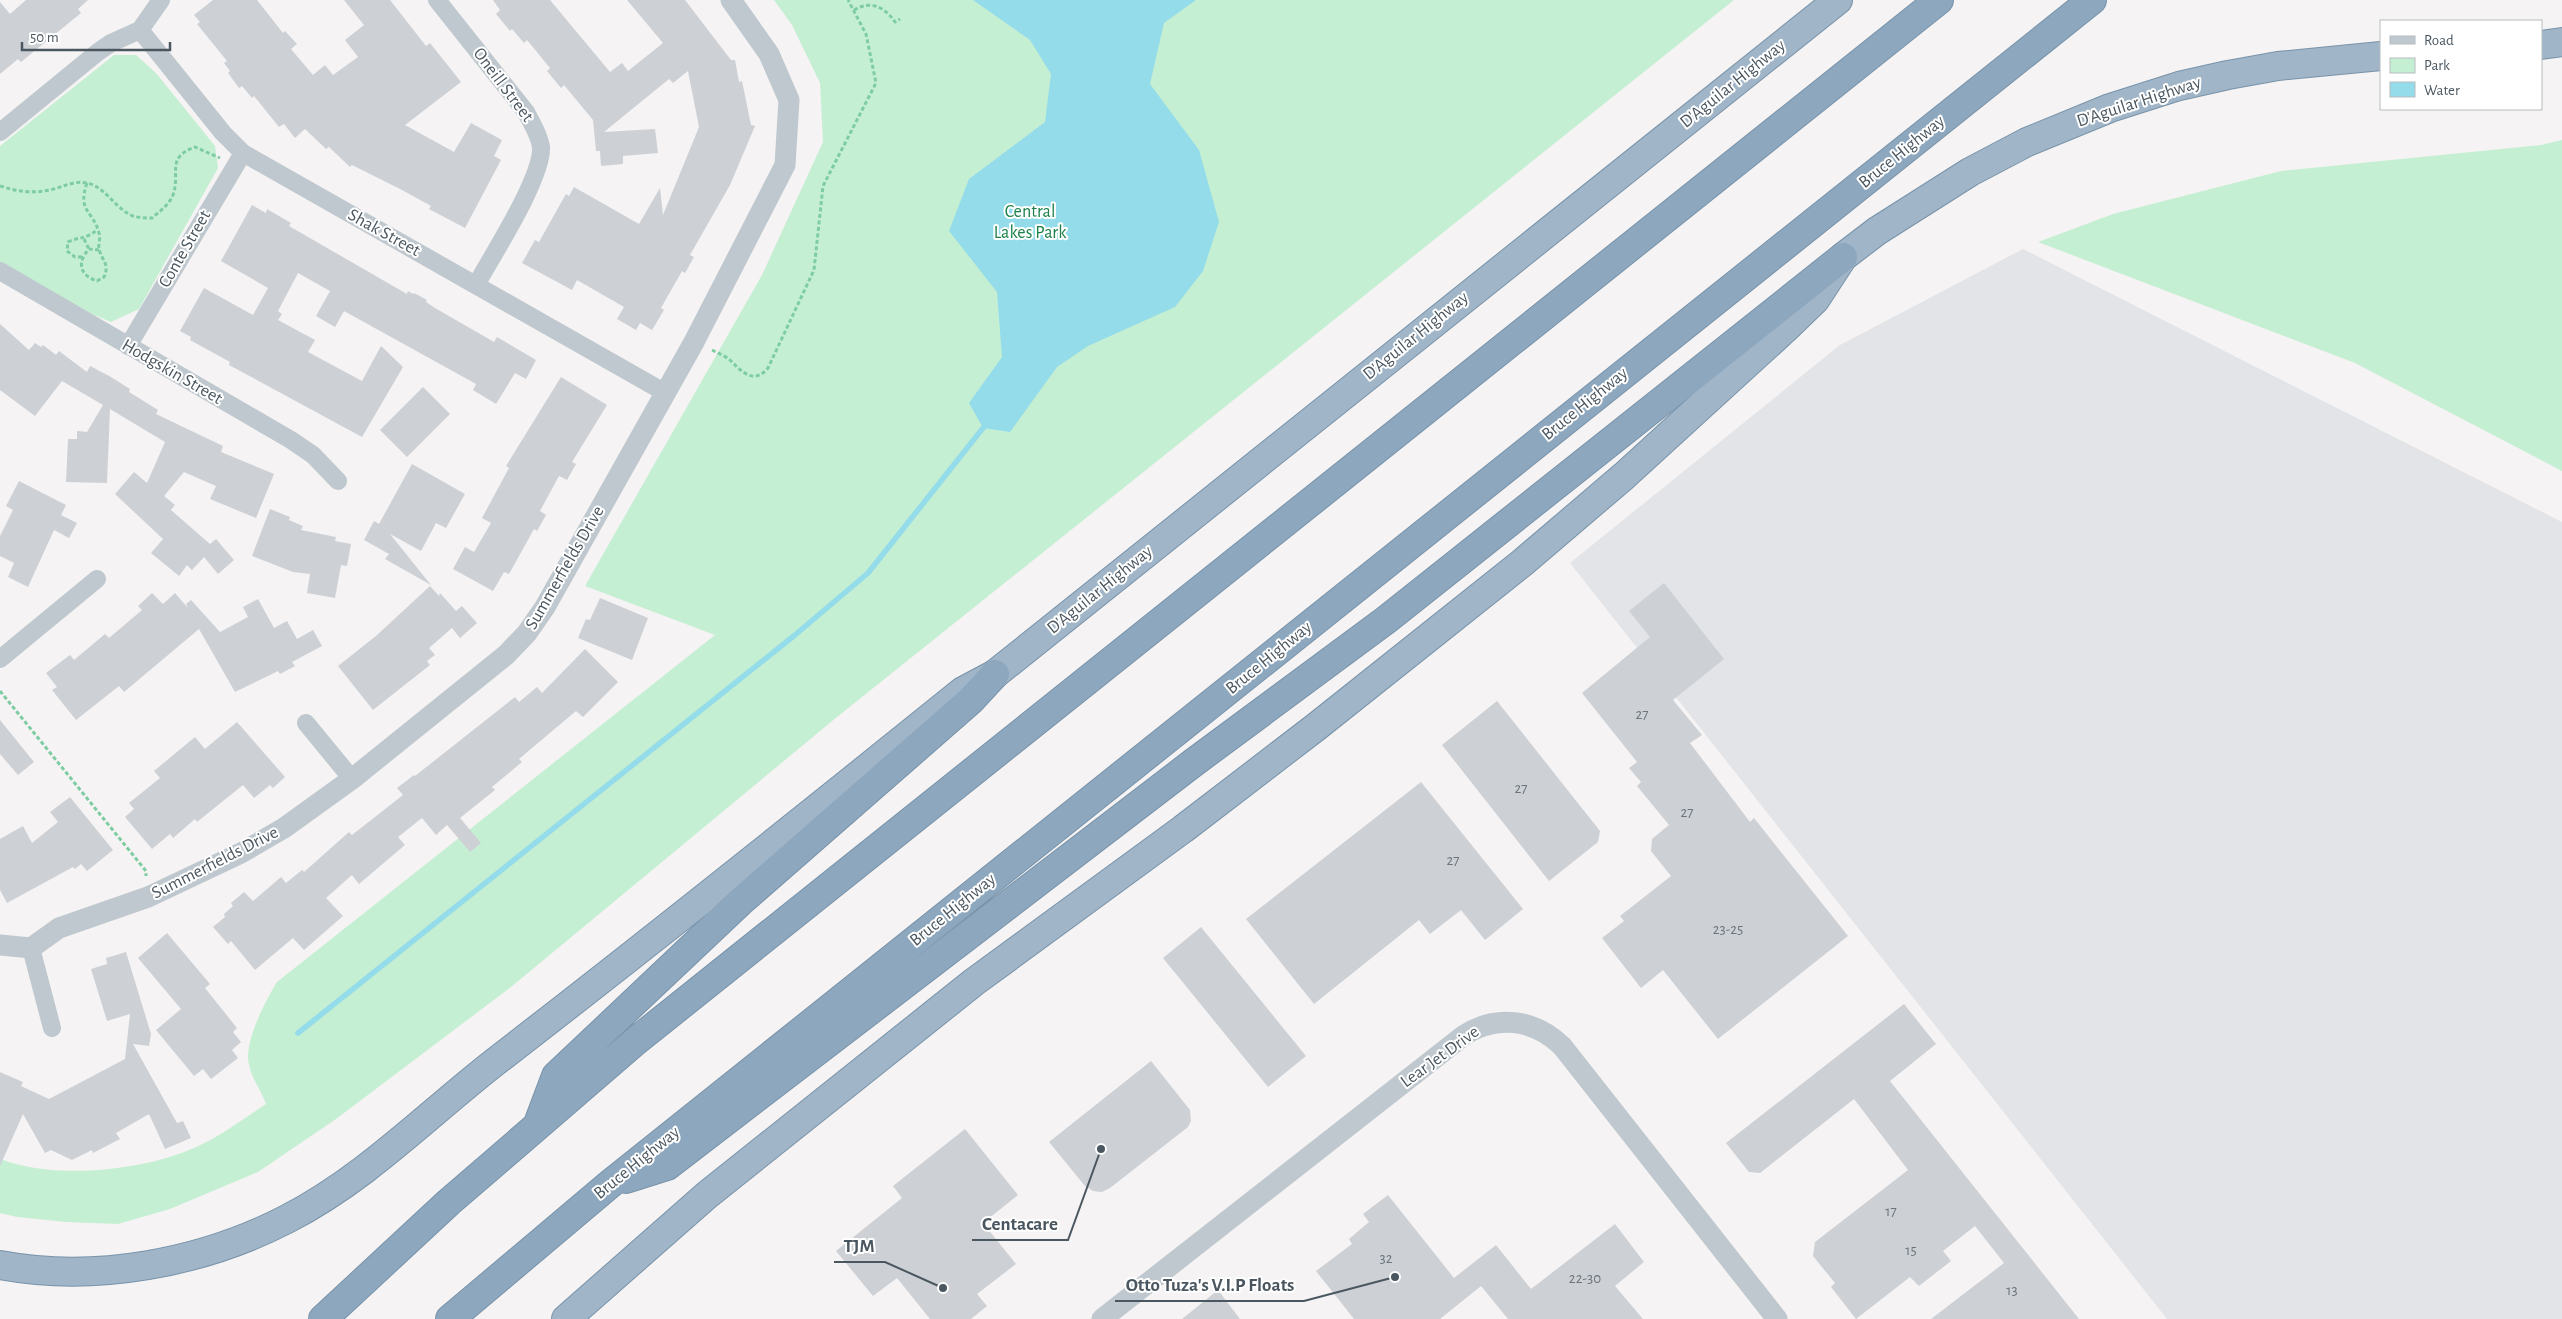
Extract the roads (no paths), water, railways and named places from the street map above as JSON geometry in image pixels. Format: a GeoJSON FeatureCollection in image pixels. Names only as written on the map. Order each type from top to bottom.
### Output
{"type":"FeatureCollection","features":[{"type":"Feature","properties":{"kind":"highway","name":"D'Aguilar Highway"},"geometry":{"type":"LineString","coordinates":[[0,1265],[56,1271],[100,1270],[182,1259],[252,1235],[314,1204],[402,1139],[482,1073],[657,937],[963,691],[995,674],[1838,0]]}},
{"type":"Feature","properties":{"kind":"highway"},"geometry":{"type":"LineString","coordinates":[[323,1319],[449,1202],[537,1124],[645,1034],[1939,0]]}},
{"type":"Feature","properties":{"kind":"highway","name":"Bruce Highway"},"geometry":{"type":"LineString","coordinates":[[450,1319],[610,1184],[2092,0]]}},
{"type":"Feature","properties":{"kind":"highway"},"geometry":{"type":"LineString","coordinates":[[2542,45],[2562,42]]}},
{"type":"Feature","properties":{"kind":"highway","name":"D'Aguilar Highway"},"geometry":{"type":"LineString","coordinates":[[1842,257],[1923,200],[1970,172],[2027,142],[2110,108],[2179,86],[2228,75],[2278,66],[2380,56]]}},
{"type":"Feature","properties":{"kind":"highway"},"geometry":{"type":"LineString","coordinates":[[610,1184],[667,1166],[1200,757],[1386,620],[1842,257]]}},
{"type":"Feature","properties":{"kind":"highway"},"geometry":{"type":"LineString","coordinates":[[566,1319],[707,1195],[974,982],[1198,818],[1522,563],[1624,476],[1815,300],[1842,257]]}},
{"type":"Feature","properties":{"kind":"highway"},"geometry":{"type":"LineString","coordinates":[[537,1124],[556,1076],[740,902],[970,701],[995,674]]}},
{"type":"Feature","properties":{"kind":"street"},"geometry":{"type":"LineString","coordinates":[[0,132],[98,52],[122,37],[140,30],[161,0]]}},
{"type":"Feature","properties":{"kind":"street","name":"Oneill Street"},"geometry":{"type":"LineString","coordinates":[[437,0],[526,112],[538,133],[541,149],[532,181],[476,285]]}},
{"type":"Feature","properties":{"kind":"street","name":"Summerfields Drive"},"geometry":{"type":"LineString","coordinates":[[31,948],[59,928],[148,897],[241,853],[284,828],[352,779],[506,654],[527,634],[545,606],[664,392],[694,342],[785,165],[789,100],[769,54],[731,0]]}},
{"type":"Feature","properties":{"kind":"street","name":"Shak Street"},"geometry":{"type":"LineString","coordinates":[[140,30],[223,133],[238,160],[476,285],[664,392]]}},
{"type":"Feature","properties":{"kind":"street","name":"Conte Street"},"geometry":{"type":"LineString","coordinates":[[128,346],[238,160]]}},
{"type":"Feature","properties":{"kind":"street","name":"Hodgskin Street"},"geometry":{"type":"LineString","coordinates":[[0,271],[291,440],[313,455],[338,481]]}},
{"type":"Feature","properties":{"kind":"street"},"geometry":{"type":"LineString","coordinates":[[0,659],[97,579]]}},
{"type":"Feature","properties":{"kind":"street"},"geometry":{"type":"LineString","coordinates":[[306,723],[352,779]]}},
{"type":"Feature","properties":{"kind":"street"},"geometry":{"type":"LineString","coordinates":[[0,944],[31,948],[52,1028]]}},
{"type":"Feature","properties":{"kind":"street","name":"Lear Jet Drive"},"geometry":{"type":"LineString","coordinates":[[1102,1319],[1464,1036],[1481,1026],[1513,1022],[1543,1030],[1562,1046],[1777,1319]]}},
{"type":"Feature","properties":{"kind":"water"},"geometry":{"type":"Polygon","coordinates":[[[973,0],[1196,0],[1164,23],[1150,84],[1199,150],[1219,222],[1203,271],[1175,307],[1088,346],[1057,367],[1010,432],[983,428],[969,403],[1002,357],[997,292],[949,231],[969,179],[1045,122],[1051,74],[1030,40],[973,0]]]}},
{"type":"Feature","properties":{"kind":"waterway"},"geometry":{"type":"LineString","coordinates":[[298,1033],[795,635],[868,573],[983,428]]}},
{"type":"Feature","properties":{"kind":"place","name":"Centacare"},"geometry":{"type":"Point","coordinates":[1101,1149]}},
{"type":"Feature","properties":{"kind":"place","name":"Otto Tuza's V.I.P Floats"},"geometry":{"type":"Point","coordinates":[1395,1277]}},
{"type":"Feature","properties":{"kind":"place","name":"TJM"},"geometry":{"type":"Point","coordinates":[943,1288]}},
{"type":"Feature","properties":{"kind":"park label","name":"Central Lakes Park"},"geometry":{"type":"Point","coordinates":[1030,222]}}]}
